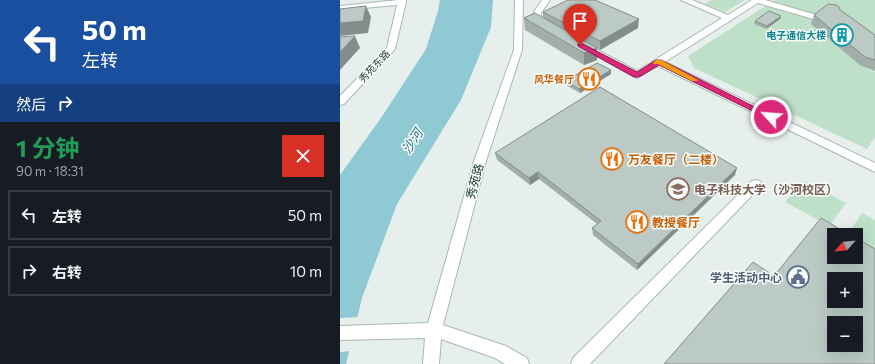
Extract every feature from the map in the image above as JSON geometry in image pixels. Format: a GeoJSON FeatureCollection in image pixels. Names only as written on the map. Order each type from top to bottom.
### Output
{"type":"FeatureCollection","features":[{"type":"Feature","properties":{"kind":"street","name":"秀苑路"},"geometry":{"type":"LineString","coordinates":[[431,364],[434,330],[480,161],[518,50],[519,0]]}},
{"type":"Feature","properties":{"kind":"street"},"geometry":{"type":"LineString","coordinates":[[546,0],[537,12],[536,18],[538,22],[552,30]]}},
{"type":"Feature","properties":{"kind":"street"},"geometry":{"type":"LineString","coordinates":[[685,0],[729,18]]}},
{"type":"Feature","properties":{"kind":"street"},"geometry":{"type":"LineString","coordinates":[[574,41],[637,75],[757,0],[817,18]]}},
{"type":"Feature","properties":{"kind":"street"},"geometry":{"type":"LineString","coordinates":[[340,8],[402,1]]}},
{"type":"Feature","properties":{"kind":"street","name":"秀苑东路"},"geometry":{"type":"LineString","coordinates":[[340,102],[391,49],[402,1]]}},
{"type":"Feature","properties":{"kind":"street"},"geometry":{"type":"LineString","coordinates":[[658,62],[873,163]]}},
{"type":"Feature","properties":{"kind":"street"},"geometry":{"type":"LineString","coordinates":[[578,364],[756,184]]}},
{"type":"Feature","properties":{"kind":"street"},"geometry":{"type":"LineString","coordinates":[[340,333],[434,330],[459,337],[500,352],[521,364]]}},
{"type":"Feature","properties":{"kind":"green space"},"geometry":{"type":"Polygon","coordinates":[[[711,0],[745,0],[725,12],[704,4],[711,0]]]}},
{"type":"Feature","properties":{"kind":"green space"},"geometry":{"type":"Polygon","coordinates":[[[775,0],[875,0],[875,37],[861,66],[875,72],[875,137],[867,149],[694,68],[688,56],[775,0]]]}},
{"type":"Feature","properties":{"kind":"green space"},"geometry":{"type":"Polygon","coordinates":[[[804,181],[846,203],[829,226],[785,202],[804,181]]]}},
{"type":"Feature","properties":{"kind":"green space"},"geometry":{"type":"Polygon","coordinates":[[[862,213],[875,220],[875,253],[863,246],[863,228],[852,228],[862,213]]]}},
{"type":"Feature","properties":{"kind":"water","name":"沙河"},"geometry":{"type":"Polygon","coordinates":[[[440,0],[493,0],[491,27],[461,100],[397,204],[362,298],[346,364],[340,364],[340,175],[381,118],[426,49],[440,0]]]}},
{"type":"Feature","properties":{"kind":"pier"},"geometry":{"type":"Polygon","coordinates":[[[360,317],[351,351],[340,352],[340,318],[360,317]]]}},
{"type":"Feature","properties":{"kind":"building"},"geometry":{"type":"Polygon","coordinates":[[[568,0],[595,0],[639,19],[600,41],[543,12],[568,0]]]}},
{"type":"Feature","properties":{"kind":"building"},"geometry":{"type":"Polygon","coordinates":[[[828,4],[836,5],[839,9],[875,35],[875,60],[865,57],[814,15],[828,4]]]}},
{"type":"Feature","properties":{"kind":"building"},"geometry":{"type":"Polygon","coordinates":[[[366,6],[363,21],[340,23],[340,9],[366,6]]]}},
{"type":"Feature","properties":{"kind":"building"},"geometry":{"type":"Polygon","coordinates":[[[769,11],[781,16],[767,26],[755,21],[769,11]]]}},
{"type":"Feature","properties":{"kind":"building"},"geometry":{"type":"Polygon","coordinates":[[[535,13],[597,48],[584,53],[524,18],[535,13]]]}},
{"type":"Feature","properties":{"kind":"building"},"geometry":{"type":"Polygon","coordinates":[[[355,36],[340,52],[340,37],[355,36]]]}},
{"type":"Feature","properties":{"kind":"building","name":"风华餐厅"},"geometry":{"type":"Polygon","coordinates":[[[597,63],[611,70],[579,89],[565,81],[597,63]]]}},
{"type":"Feature","properties":{"kind":"building"},"geometry":{"type":"Polygon","coordinates":[[[600,87],[737,168],[638,264],[592,228],[601,221],[538,172],[529,178],[495,153],[600,87]]]}},
{"type":"Feature","properties":{"kind":"building"},"geometry":{"type":"Polygon","coordinates":[[[821,218],[838,228],[827,228],[827,264],[863,264],[863,242],[875,249],[875,364],[664,364],[753,262],[774,276],[821,218]]]}},
{"type":"Feature","properties":{"kind":"slow traffic"},"geometry":{"type":"LineString","coordinates":[[656,63],[658,62],[695,80]]}},
{"type":"Feature","properties":{"kind":"place","name":"电子通信大楼"},"geometry":{"type":"Point","coordinates":[842,35]}},
{"type":"Feature","properties":{"kind":"place","name":"风华餐厅"},"geometry":{"type":"Point","coordinates":[589,79]}},
{"type":"Feature","properties":{"kind":"place","name":"万友餐厅（二楼）"},"geometry":{"type":"Point","coordinates":[612,159]}},
{"type":"Feature","properties":{"kind":"place","name":"电子科技大学（沙河校区）"},"geometry":{"type":"Point","coordinates":[678,189]}},
{"type":"Feature","properties":{"kind":"place","name":"教授餐厅"},"geometry":{"type":"Point","coordinates":[637,222]}},
{"type":"Feature","properties":{"kind":"place","name":"学生活动中心"},"geometry":{"type":"Point","coordinates":[798,277]}},
{"type":"Feature","properties":{"kind":"route"},"geometry":{"type":"LineString","coordinates":[[580,45],[637,75],[658,62],[771,117]]}}]}
